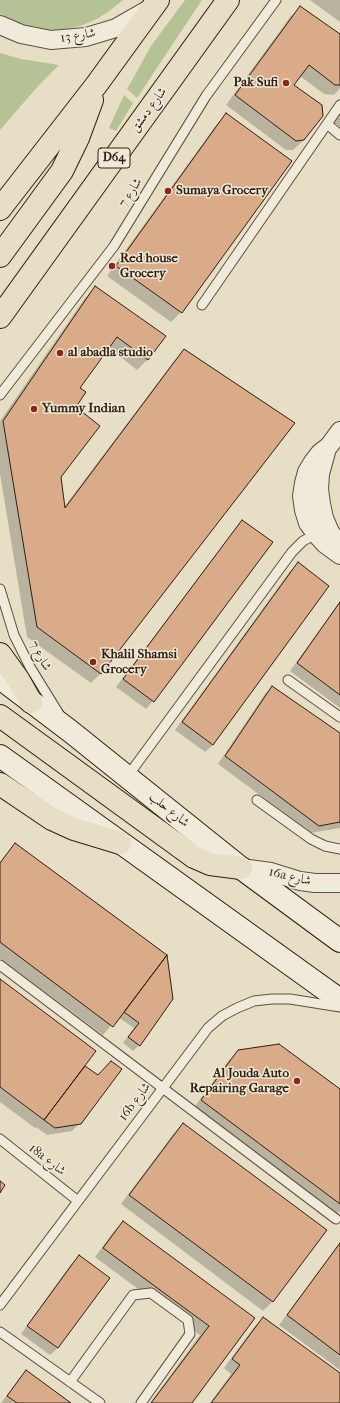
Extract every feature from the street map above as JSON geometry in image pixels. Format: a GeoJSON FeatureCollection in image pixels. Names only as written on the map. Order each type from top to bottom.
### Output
{"type":"FeatureCollection","features":[{"type":"Feature","properties":{"kind":"main road","name":"شارع دمشق"},"geometry":{"type":"LineString","coordinates":[[0,317],[230,3]]}},
{"type":"Feature","properties":{"kind":"main road"},"geometry":{"type":"LineString","coordinates":[[0,209],[97,84],[155,4]]}},
{"type":"Feature","properties":{"kind":"main road"},"geometry":{"type":"LineString","coordinates":[[0,256],[62,172],[78,138],[97,84]]}},
{"type":"Feature","properties":{"kind":"main road"},"geometry":{"type":"LineString","coordinates":[[0,654],[18,679],[31,702]]}},
{"type":"Feature","properties":{"kind":"main road"},"geometry":{"type":"LineString","coordinates":[[0,716],[194,857],[210,864],[241,868]]}},
{"type":"Feature","properties":{"kind":"main road"},"geometry":{"type":"LineString","coordinates":[[0,784],[52,819],[74,829],[120,843]]}},
{"type":"Feature","properties":{"kind":"street","name":"شارع 13"},"geometry":{"type":"LineString","coordinates":[[0,25],[21,34],[51,40],[86,37],[116,28],[155,4]]}},
{"type":"Feature","properties":{"kind":"street"},"geometry":{"type":"LineString","coordinates":[[340,431],[329,446],[323,460],[319,489],[324,518],[330,532],[340,546]]}},
{"type":"Feature","properties":{"kind":"street"},"geometry":{"type":"LineString","coordinates":[[329,446],[320,453],[307,472],[302,496],[308,523],[325,544],[340,555]]}},
{"type":"Feature","properties":{"kind":"street","name":"شارع حلب"},"geometry":{"type":"LineString","coordinates":[[0,678],[70,731],[241,868],[340,941]]}},
{"type":"Feature","properties":{"kind":"street"},"geometry":{"type":"LineString","coordinates":[[0,756],[340,1000]]}},
{"type":"Feature","properties":{"kind":"street","name":"16a شارع"},"geometry":{"type":"LineString","coordinates":[[241,868],[271,872],[300,881],[315,883],[340,883]]}},
{"type":"Feature","properties":{"kind":"lane","name":"شارع 7"},"geometry":{"type":"LineString","coordinates":[[0,395],[114,246],[206,96],[276,0]]}},
{"type":"Feature","properties":{"kind":"lane"},"geometry":{"type":"LineString","coordinates":[[202,305],[340,105]]}},
{"type":"Feature","properties":{"kind":"lane"},"geometry":{"type":"LineString","coordinates":[[327,124],[340,134]]}},
{"type":"Feature","properties":{"kind":"lane"},"geometry":{"type":"LineString","coordinates":[[127,777],[292,552],[303,541],[316,534]]}},
{"type":"Feature","properties":{"kind":"lane","name":"شارع 7"},"geometry":{"type":"LineString","coordinates":[[0,588],[14,635],[30,667],[70,731]]}},
{"type":"Feature","properties":{"kind":"lane"},"geometry":{"type":"LineString","coordinates":[[288,680],[340,718]]}},
{"type":"Feature","properties":{"kind":"lane"},"geometry":{"type":"LineString","coordinates":[[257,800],[311,839],[325,846],[340,849]]}},
{"type":"Feature","properties":{"kind":"lane"},"geometry":{"type":"LineString","coordinates":[[0,965],[336,1219]]}},
{"type":"Feature","properties":{"kind":"lane","name":"16b شارع"},"geometry":{"type":"LineString","coordinates":[[0,1305],[208,1028],[222,1016],[237,1008],[254,1002],[272,999],[290,999],[340,1007]]}},
{"type":"Feature","properties":{"kind":"lane","name":"18a شارع"},"geometry":{"type":"LineString","coordinates":[[0,1139],[78,1201]]}},
{"type":"Feature","properties":{"kind":"lane"},"geometry":{"type":"LineString","coordinates":[[70,1382],[133,1294],[151,1293],[188,1320],[190,1334],[141,1403]]}},
{"type":"Feature","properties":{"kind":"lane"},"geometry":{"type":"LineString","coordinates":[[0,1332],[100,1403]]}},
{"type":"Feature","properties":{"kind":"green space"},"geometry":{"type":"Polygon","coordinates":[[[0,0],[123,0],[95,20],[80,26],[49,30],[33,28],[18,23],[0,14],[0,0]]]}},
{"type":"Feature","properties":{"kind":"green space"},"geometry":{"type":"Polygon","coordinates":[[[185,0],[202,0],[137,98],[127,89],[151,46],[185,0]]]}},
{"type":"Feature","properties":{"kind":"green space"},"geometry":{"type":"Polygon","coordinates":[[[0,53],[21,59],[59,65],[39,85],[0,130],[0,53]]]}},
{"type":"Feature","properties":{"kind":"green space"},"geometry":{"type":"Polygon","coordinates":[[[124,95],[133,103],[116,131],[109,128],[124,95]]]}},
{"type":"Feature","properties":{"kind":"building"},"geometry":{"type":"Polygon","coordinates":[[[300,6],[340,34],[340,85],[335,85],[309,65],[294,85],[322,105],[323,116],[304,140],[296,141],[235,95],[300,6]]]}},
{"type":"Feature","properties":{"kind":"building"},"geometry":{"type":"Polygon","coordinates":[[[226,113],[292,161],[182,313],[116,266],[226,113]]]}},
{"type":"Feature","properties":{"kind":"building"},"geometry":{"type":"Polygon","coordinates":[[[95,286],[166,336],[148,360],[117,337],[80,388],[86,392],[76,407],[100,426],[61,477],[65,508],[184,349],[295,423],[101,674],[37,627],[3,421],[95,286]]]}},
{"type":"Feature","properties":{"kind":"building"},"geometry":{"type":"Polygon","coordinates":[[[242,520],[273,542],[154,702],[123,679],[242,520]]]}},
{"type":"Feature","properties":{"kind":"building"},"geometry":{"type":"Polygon","coordinates":[[[298,562],[329,586],[213,745],[182,722],[298,562]]]}},
{"type":"Feature","properties":{"kind":"building"},"geometry":{"type":"Polygon","coordinates":[[[340,602],[340,695],[297,663],[340,602]]]}},
{"type":"Feature","properties":{"kind":"building"},"geometry":{"type":"Polygon","coordinates":[[[272,686],[340,733],[340,822],[319,826],[225,756],[272,686]]]}},
{"type":"Feature","properties":{"kind":"building"},"geometry":{"type":"Polygon","coordinates":[[[15,843],[167,955],[113,1027],[0,942],[0,863],[15,843]]]}},
{"type":"Feature","properties":{"kind":"building"},"geometry":{"type":"Polygon","coordinates":[[[167,955],[173,999],[140,1046],[128,1037],[139,1023],[124,1012],[167,955]]]}},
{"type":"Feature","properties":{"kind":"building"},"geometry":{"type":"Polygon","coordinates":[[[0,979],[96,1051],[44,1120],[0,1087],[0,979]]]}},
{"type":"Feature","properties":{"kind":"building"},"geometry":{"type":"Polygon","coordinates":[[[279,1044],[340,1089],[340,1204],[201,1100],[238,1050],[279,1044]]]}},
{"type":"Feature","properties":{"kind":"building"},"geometry":{"type":"Polygon","coordinates":[[[111,1061],[122,1069],[81,1124],[55,1128],[44,1120],[85,1066],[98,1075],[111,1061]]]}},
{"type":"Feature","properties":{"kind":"building"},"geometry":{"type":"Polygon","coordinates":[[[183,1123],[327,1230],[273,1302],[129,1195],[183,1123]]]}},
{"type":"Feature","properties":{"kind":"building"},"geometry":{"type":"Polygon","coordinates":[[[0,1181],[5,1185],[0,1193],[0,1181]]]}},
{"type":"Feature","properties":{"kind":"building"},"geometry":{"type":"Polygon","coordinates":[[[123,1221],[255,1318],[192,1403],[151,1403],[209,1326],[103,1248],[123,1221]]]}},
{"type":"Feature","properties":{"kind":"building"},"geometry":{"type":"Polygon","coordinates":[[[340,1243],[340,1355],[287,1315],[340,1243]]]}},
{"type":"Feature","properties":{"kind":"building"},"geometry":{"type":"Polygon","coordinates":[[[79,1255],[110,1278],[58,1348],[27,1326],[79,1255]]]}},
{"type":"Feature","properties":{"kind":"building"},"geometry":{"type":"Polygon","coordinates":[[[263,1317],[340,1373],[340,1403],[211,1403],[240,1365],[232,1359],[263,1317]]]}},
{"type":"Feature","properties":{"kind":"building"},"geometry":{"type":"Polygon","coordinates":[[[26,1370],[71,1403],[17,1403],[7,1396],[26,1370]]]}},
{"type":"Feature","properties":{"kind":"place","name":"Pak Sufi"},"geometry":{"type":"Point","coordinates":[286,83]}},
{"type":"Feature","properties":{"kind":"place","name":"Sumaya Grocery"},"geometry":{"type":"Point","coordinates":[168,191]}},
{"type":"Feature","properties":{"kind":"place","name":"Red house Grocery"},"geometry":{"type":"Point","coordinates":[112,266]}},
{"type":"Feature","properties":{"kind":"place","name":"al abadla studio"},"geometry":{"type":"Point","coordinates":[60,353]}},
{"type":"Feature","properties":{"kind":"place","name":"Yummy Indian"},"geometry":{"type":"Point","coordinates":[34,409]}},
{"type":"Feature","properties":{"kind":"place","name":"Khalil Shamsi Grocery"},"geometry":{"type":"Point","coordinates":[93,662]}},
{"type":"Feature","properties":{"kind":"place","name":"Al Jouda Auto Repairing Garage"},"geometry":{"type":"Point","coordinates":[297,1081]}}]}
